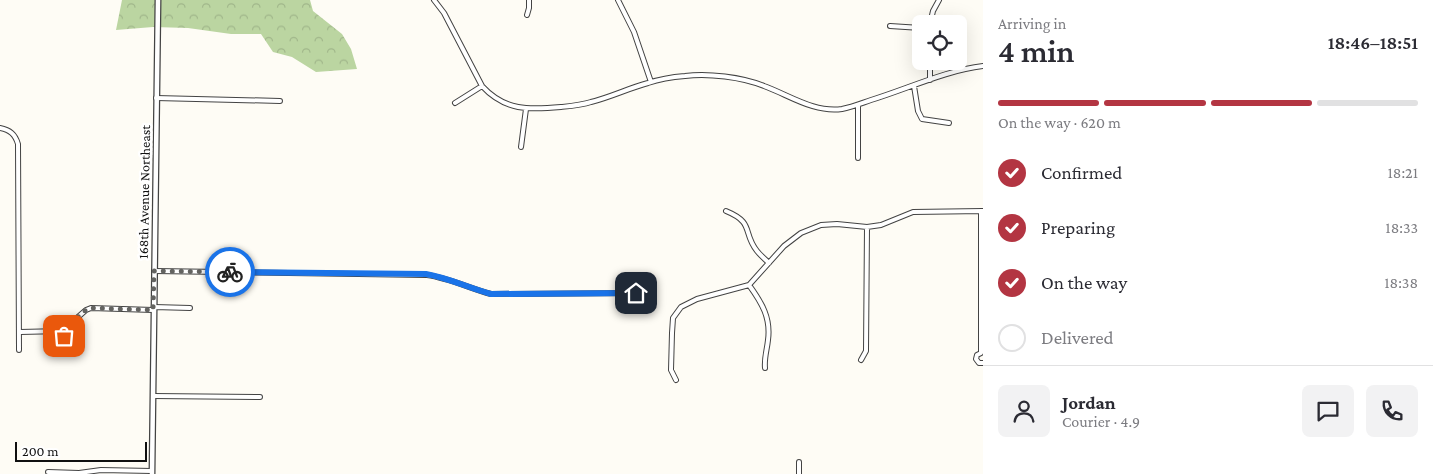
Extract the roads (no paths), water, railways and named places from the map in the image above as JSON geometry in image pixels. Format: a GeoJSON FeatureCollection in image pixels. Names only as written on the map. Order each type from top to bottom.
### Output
{"type":"FeatureCollection","features":[{"type":"Feature","properties":{"kind":"street","name":"168th Avenue Northeast"},"geometry":{"type":"LineString","coordinates":[[152,472],[158,0]]}},
{"type":"Feature","properties":{"kind":"street"},"geometry":{"type":"LineString","coordinates":[[434,0],[444,13],[482,86],[490,95],[502,102],[526,109],[590,103],[651,82],[687,76],[747,80],[817,108],[837,109],[858,105],[930,80],[973,67],[983,66]]}},
{"type":"Feature","properties":{"kind":"street"},"geometry":{"type":"LineString","coordinates":[[527,15],[530,8],[529,0]]}},
{"type":"Feature","properties":{"kind":"street"},"geometry":{"type":"LineString","coordinates":[[618,0],[634,32],[651,82]]}},
{"type":"Feature","properties":{"kind":"street"},"geometry":{"type":"LineString","coordinates":[[932,15],[939,0]]}},
{"type":"Feature","properties":{"kind":"street"},"geometry":{"type":"LineString","coordinates":[[890,26],[912,27]]}},
{"type":"Feature","properties":{"kind":"street"},"geometry":{"type":"LineString","coordinates":[[930,70],[930,80]]}},
{"type":"Feature","properties":{"kind":"street"},"geometry":{"type":"LineString","coordinates":[[455,103],[482,86]]}},
{"type":"Feature","properties":{"kind":"street"},"geometry":{"type":"LineString","coordinates":[[914,86],[918,111],[922,119],[949,123]]}},
{"type":"Feature","properties":{"kind":"street"},"geometry":{"type":"LineString","coordinates":[[156,98],[280,101]]}},
{"type":"Feature","properties":{"kind":"street"},"geometry":{"type":"LineString","coordinates":[[858,105],[858,158]]}},
{"type":"Feature","properties":{"kind":"street"},"geometry":{"type":"LineString","coordinates":[[521,147],[526,109]]}},
{"type":"Feature","properties":{"kind":"street"},"geometry":{"type":"LineString","coordinates":[[0,128],[14,134],[18,144],[19,350]]}},
{"type":"Feature","properties":{"kind":"street"},"geometry":{"type":"LineString","coordinates":[[726,211],[737,215],[743,220],[757,251],[769,263]]}},
{"type":"Feature","properties":{"kind":"street"},"geometry":{"type":"LineString","coordinates":[[676,380],[671,370],[673,318],[681,307],[697,299],[749,285],[784,246],[801,233],[810,229],[821,225],[837,224],[867,227],[881,225],[913,212],[982,211],[982,353],[976,355],[976,359],[979,363],[983,362]]}},
{"type":"Feature","properties":{"kind":"street"},"geometry":{"type":"LineString","coordinates":[[861,360],[866,351],[867,227]]}},
{"type":"Feature","properties":{"kind":"street"},"geometry":{"type":"LineString","coordinates":[[154,271],[426,274],[443,277],[491,294],[636,293]]}},
{"type":"Feature","properties":{"kind":"street"},"geometry":{"type":"LineString","coordinates":[[749,285],[767,316],[768,339],[764,358],[765,368]]}},
{"type":"Feature","properties":{"kind":"street"},"geometry":{"type":"LineString","coordinates":[[20,332],[62,331],[86,310],[91,308],[190,308]]}},
{"type":"Feature","properties":{"kind":"street"},"geometry":{"type":"LineString","coordinates":[[62,331],[69,346]]}},
{"type":"Feature","properties":{"kind":"street"},"geometry":{"type":"LineString","coordinates":[[153,396],[260,397]]}},
{"type":"Feature","properties":{"kind":"street"},"geometry":{"type":"LineString","coordinates":[[799,462],[799,474]]}},
{"type":"Feature","properties":{"kind":"street"},"geometry":{"type":"LineString","coordinates":[[48,472],[79,473],[101,470],[152,472]]}}]}
